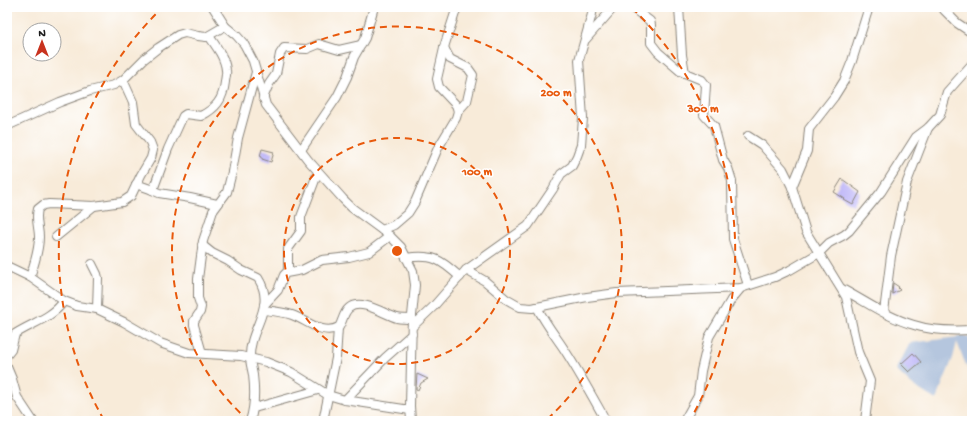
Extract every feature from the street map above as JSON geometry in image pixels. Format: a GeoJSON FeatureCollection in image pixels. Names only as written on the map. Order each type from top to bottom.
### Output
{"type":"FeatureCollection","features":[{"type":"Feature","properties":{"kind":"street"},"geometry":{"type":"LineString","coordinates":[[213,7],[225,26],[241,39],[253,62],[263,98],[271,112],[318,172],[343,199],[390,236],[401,247],[413,271],[415,285],[412,327],[411,421]]}},
{"type":"Feature","properties":{"kind":"street"},"geometry":{"type":"LineString","coordinates":[[301,150],[337,97],[347,77],[354,57],[365,38],[374,7]]}},
{"type":"Feature","properties":{"kind":"street"},"geometry":{"type":"LineString","coordinates":[[457,7],[444,48],[437,81],[439,87],[456,105],[458,111]]}},
{"type":"Feature","properties":{"kind":"street"},"geometry":{"type":"LineString","coordinates":[[345,400],[466,270],[528,226],[553,189],[561,174],[572,166],[581,145],[583,118],[579,60],[592,14],[592,7]]}},
{"type":"Feature","properties":{"kind":"street"},"geometry":{"type":"LineString","coordinates":[[584,41],[614,7]]}},
{"type":"Feature","properties":{"kind":"street"},"geometry":{"type":"LineString","coordinates":[[631,7],[650,21],[653,47],[672,65],[685,73],[702,80],[706,85],[704,115],[714,126],[723,160],[731,175],[733,239],[744,286]]}},
{"type":"Feature","properties":{"kind":"street"},"geometry":{"type":"LineString","coordinates":[[679,7],[682,55],[685,73]]}},
{"type":"Feature","properties":{"kind":"street"},"geometry":{"type":"LineString","coordinates":[[792,188],[807,151],[809,129],[834,97],[844,81],[852,62],[869,7]]}},
{"type":"Feature","properties":{"kind":"street"},"geometry":{"type":"LineString","coordinates":[[943,7],[956,23],[972,33]]}},
{"type":"Feature","properties":{"kind":"street"},"geometry":{"type":"LineString","coordinates":[[7,126],[28,115],[60,102],[90,91],[114,86],[123,80],[144,59],[173,37],[185,33],[203,37],[210,36],[225,26]]}},
{"type":"Feature","properties":{"kind":"street"},"geometry":{"type":"LineString","coordinates":[[152,190],[183,116],[186,114],[201,116],[214,108],[220,101],[224,90],[226,70],[220,52],[210,36]]}},
{"type":"Feature","properties":{"kind":"street"},"geometry":{"type":"LineString","coordinates":[[263,98],[269,84],[276,74],[280,54],[284,48],[307,49],[318,44],[339,50],[361,45]]}},
{"type":"Feature","properties":{"kind":"street"},"geometry":{"type":"LineString","coordinates":[[382,230],[394,225],[408,213],[415,202],[438,148],[456,118],[458,111],[468,98],[473,75],[468,68],[450,59],[444,48]]}},
{"type":"Feature","properties":{"kind":"street"},"geometry":{"type":"LineString","coordinates":[[466,270],[485,281],[506,299],[520,307],[532,308],[587,297],[617,293],[744,286],[775,277],[819,253],[829,243],[844,235],[881,192],[916,137],[928,128],[941,112],[950,87],[972,64]]}},
{"type":"Feature","properties":{"kind":"street"},"geometry":{"type":"LineString","coordinates":[[202,353],[194,321],[200,312],[201,307],[198,298],[198,286],[202,245],[213,212],[227,192],[238,138],[256,71]]}},
{"type":"Feature","properties":{"kind":"street"},"geometry":{"type":"LineString","coordinates":[[30,277],[39,238],[37,220],[38,209],[43,205],[49,204],[94,206],[122,202],[131,196],[151,158],[153,150],[150,142],[136,124],[133,102],[123,80]]}},
{"type":"Feature","properties":{"kind":"street"},"geometry":{"type":"LineString","coordinates":[[884,312],[887,281],[907,182],[928,128]]}},
{"type":"Feature","properties":{"kind":"street"},"geometry":{"type":"LineString","coordinates":[[748,136],[762,145],[782,169],[792,188],[806,232],[846,296],[858,352],[870,381],[865,421]]}},
{"type":"Feature","properties":{"kind":"street"},"geometry":{"type":"LineString","coordinates":[[288,272],[288,250],[302,231],[302,217],[318,172]]}},
{"type":"Feature","properties":{"kind":"street"},"geometry":{"type":"LineString","coordinates":[[136,184],[159,193],[218,204]]}},
{"type":"Feature","properties":{"kind":"street"},"geometry":{"type":"LineString","coordinates":[[56,237],[94,206]]}},
{"type":"Feature","properties":{"kind":"street"},"geometry":{"type":"LineString","coordinates":[[264,308],[278,290],[284,275],[288,272],[302,270],[322,260],[349,257],[369,252],[390,236]]}},
{"type":"Feature","properties":{"kind":"street"},"geometry":{"type":"LineString","coordinates":[[202,245],[212,253],[258,278],[263,289],[265,297],[264,308],[253,338],[250,358],[253,376],[254,408],[250,421]]}},
{"type":"Feature","properties":{"kind":"street"},"geometry":{"type":"LineString","coordinates":[[406,258],[429,256],[450,267],[460,277]]}},
{"type":"Feature","properties":{"kind":"street"},"geometry":{"type":"LineString","coordinates":[[92,264],[98,278],[97,309]]}},
{"type":"Feature","properties":{"kind":"street"},"geometry":{"type":"LineString","coordinates":[[7,266],[30,277],[64,301],[97,309],[124,322],[160,343],[188,353],[220,354],[266,362],[291,372],[328,395],[345,400],[410,410]]}},
{"type":"Feature","properties":{"kind":"street"},"geometry":{"type":"LineString","coordinates":[[684,421],[698,396],[701,371],[709,337],[731,300],[744,286]]}},
{"type":"Feature","properties":{"kind":"street"},"geometry":{"type":"LineString","coordinates":[[842,289],[884,312],[914,325],[927,328],[972,330]]}},
{"type":"Feature","properties":{"kind":"street"},"geometry":{"type":"LineString","coordinates":[[7,355],[11,350],[15,334],[48,317],[59,309],[64,301]]}},
{"type":"Feature","properties":{"kind":"street"},"geometry":{"type":"LineString","coordinates":[[323,421],[336,358],[338,328],[341,325],[345,312],[349,307],[358,304],[379,310],[398,318],[412,327]]}},
{"type":"Feature","properties":{"kind":"street"},"geometry":{"type":"LineString","coordinates":[[537,307],[547,326],[562,346],[592,395],[606,421]]}},
{"type":"Feature","properties":{"kind":"street"},"geometry":{"type":"LineString","coordinates":[[264,308],[292,315],[314,327],[331,330],[338,328]]}},
{"type":"Feature","properties":{"kind":"street"},"geometry":{"type":"LineString","coordinates":[[7,367],[17,396],[34,421]]}},
{"type":"Feature","properties":{"kind":"street"},"geometry":{"type":"LineString","coordinates":[[254,408],[318,390]]}},
{"type":"Feature","properties":{"kind":"shaded area"},"geometry":{"type":"Polygon","coordinates":[[[967,336],[972,339],[972,356],[967,368],[957,342],[953,358],[936,400],[912,385],[896,370],[910,343],[967,336]]]}},
{"type":"Feature","properties":{"kind":"building"},"geometry":{"type":"Polygon","coordinates":[[[262,149],[274,152],[271,162],[262,159],[260,156],[262,149]]]}},
{"type":"Feature","properties":{"kind":"building"},"geometry":{"type":"Polygon","coordinates":[[[842,179],[860,192],[853,205],[834,192],[842,179]]]}},
{"type":"Feature","properties":{"kind":"building"},"geometry":{"type":"Polygon","coordinates":[[[893,283],[899,287],[898,288],[900,290],[892,294],[893,283]]]}},
{"type":"Feature","properties":{"kind":"building"},"geometry":{"type":"Polygon","coordinates":[[[913,353],[921,362],[909,372],[901,364],[913,353]]]}},
{"type":"Feature","properties":{"kind":"building"},"geometry":{"type":"Polygon","coordinates":[[[417,374],[428,379],[421,383],[418,390],[416,389],[417,374]]]}}]}
